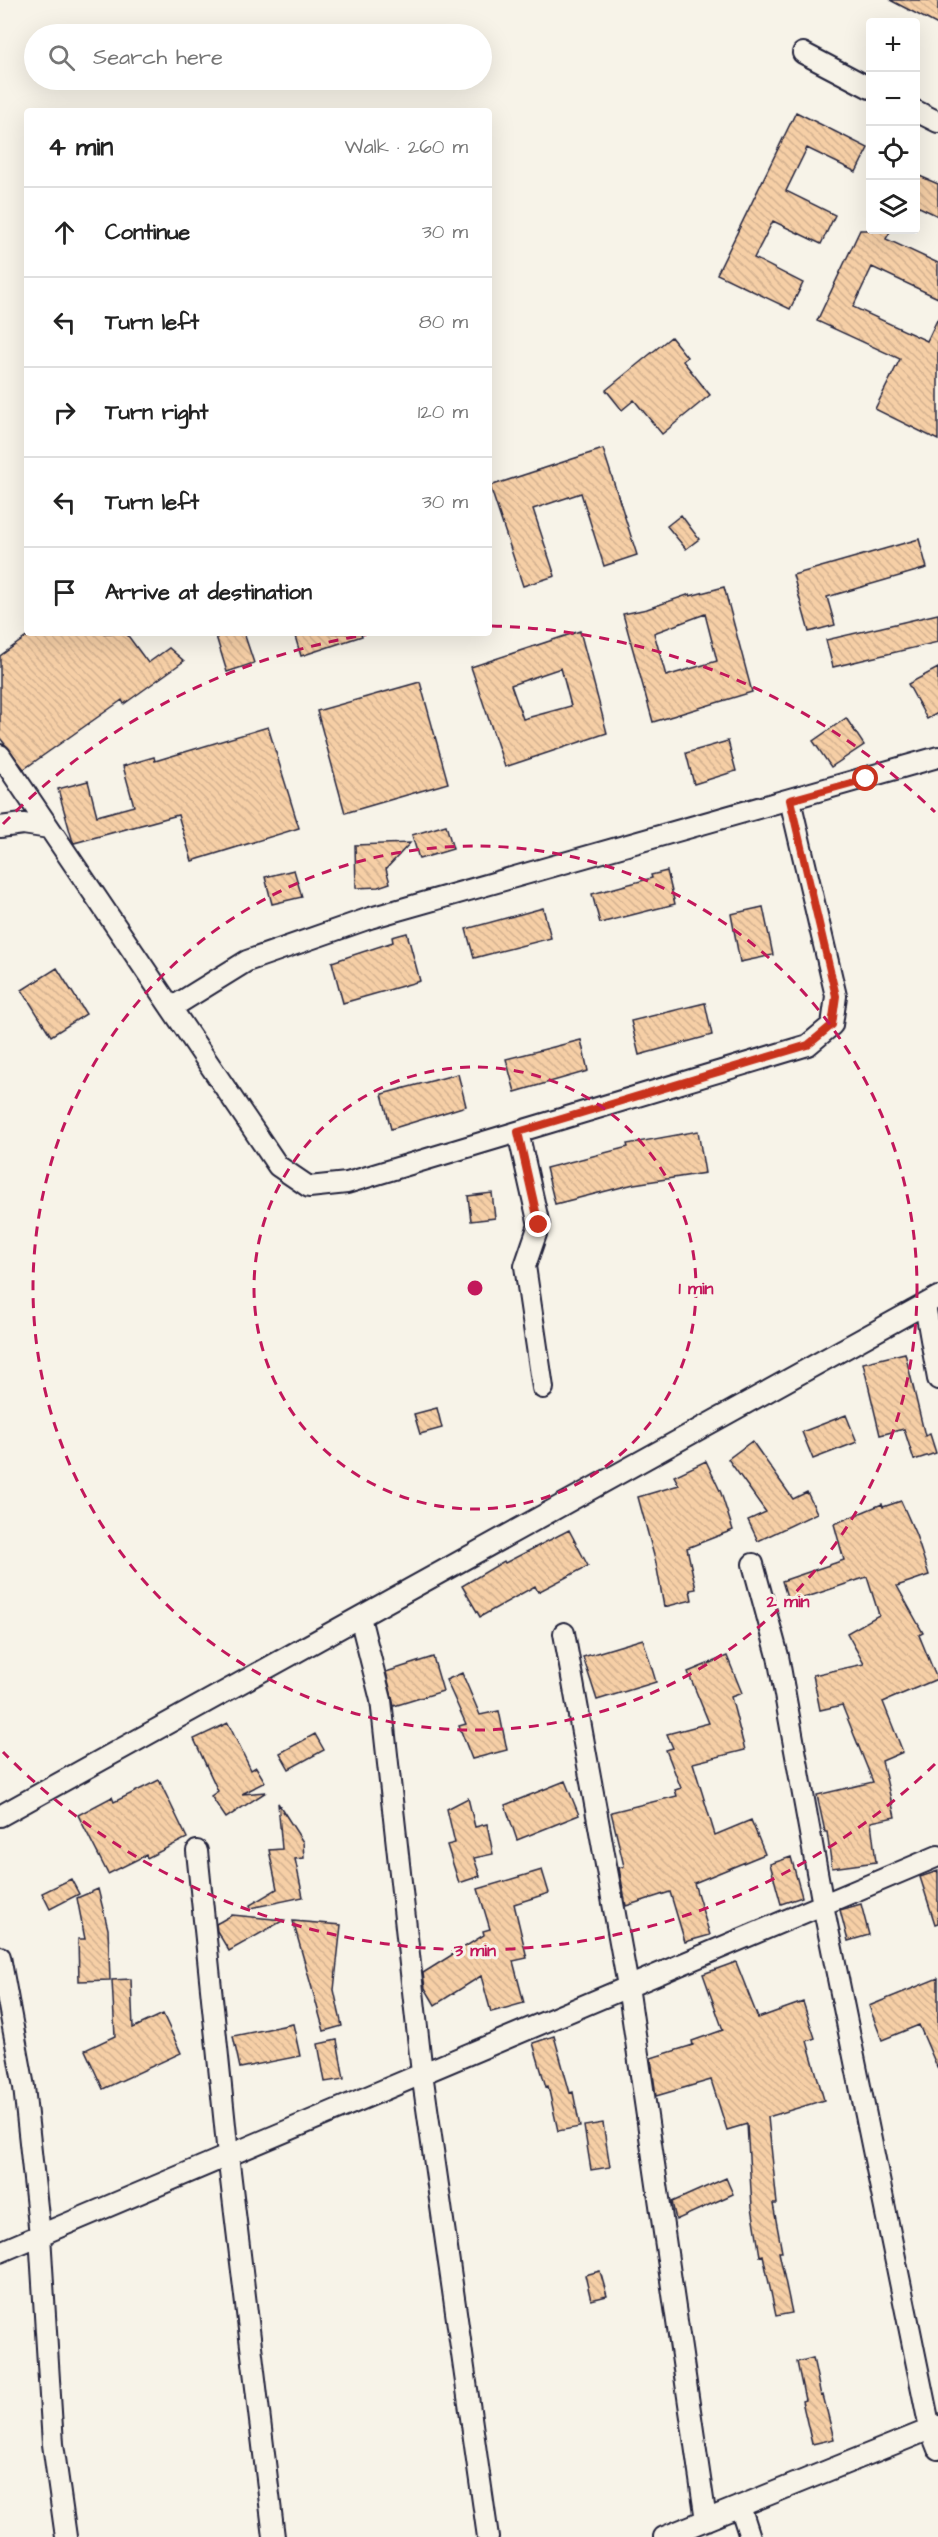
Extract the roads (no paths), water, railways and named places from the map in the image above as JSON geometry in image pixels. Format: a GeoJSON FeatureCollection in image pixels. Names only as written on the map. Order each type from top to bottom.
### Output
{"type":"FeatureCollection","features":[{"type":"Feature","properties":{"kind":"street"},"geometry":{"type":"LineString","coordinates":[[803,53],[866,86]]}},
{"type":"Feature","properties":{"kind":"street"},"geometry":{"type":"LineString","coordinates":[[920,113],[938,122]]}},
{"type":"Feature","properties":{"kind":"street"},"geometry":{"type":"LineString","coordinates":[[0,755],[278,1166],[309,1187],[347,1184],[808,1045],[832,1025],[836,996],[790,800]]}},
{"type":"Feature","properties":{"kind":"street"},"geometry":{"type":"LineString","coordinates":[[171,1008],[247,961],[370,918],[938,757]]}},
{"type":"Feature","properties":{"kind":"street"},"geometry":{"type":"LineString","coordinates":[[0,827],[23,825],[49,828]]}},
{"type":"Feature","properties":{"kind":"street"},"geometry":{"type":"LineString","coordinates":[[518,1132],[539,1225],[525,1266],[543,1388]]}},
{"type":"Feature","properties":{"kind":"street"},"geometry":{"type":"LineString","coordinates":[[0,1816],[931,1301],[938,1379]]}},
{"type":"Feature","properties":{"kind":"street"},"geometry":{"type":"LineString","coordinates":[[753,1564],[778,1656],[823,1905],[938,2449]]}},
{"type":"Feature","properties":{"kind":"street"},"geometry":{"type":"LineString","coordinates":[[360,1617],[381,1700],[422,2073],[488,2537]]}},
{"type":"Feature","properties":{"kind":"street"},"geometry":{"type":"LineString","coordinates":[[564,1633],[628,1986],[706,2520]]}},
{"type":"Feature","properties":{"kind":"street"},"geometry":{"type":"LineString","coordinates":[[197,1851],[228,2155],[274,2537]]}},
{"type":"Feature","properties":{"kind":"street"},"geometry":{"type":"LineString","coordinates":[[0,2252],[938,1856]]}},
{"type":"Feature","properties":{"kind":"street"},"geometry":{"type":"LineString","coordinates":[[0,1957],[24,2087],[40,2235],[53,2444],[66,2537]]}},
{"type":"Feature","properties":{"kind":"street"},"geometry":{"type":"LineString","coordinates":[[664,2537],[934,2428]]}},
{"type":"Feature","properties":{"kind":"street"},"geometry":{"type":"LineString","coordinates":[[740,2506],[750,2537]]}}]}
